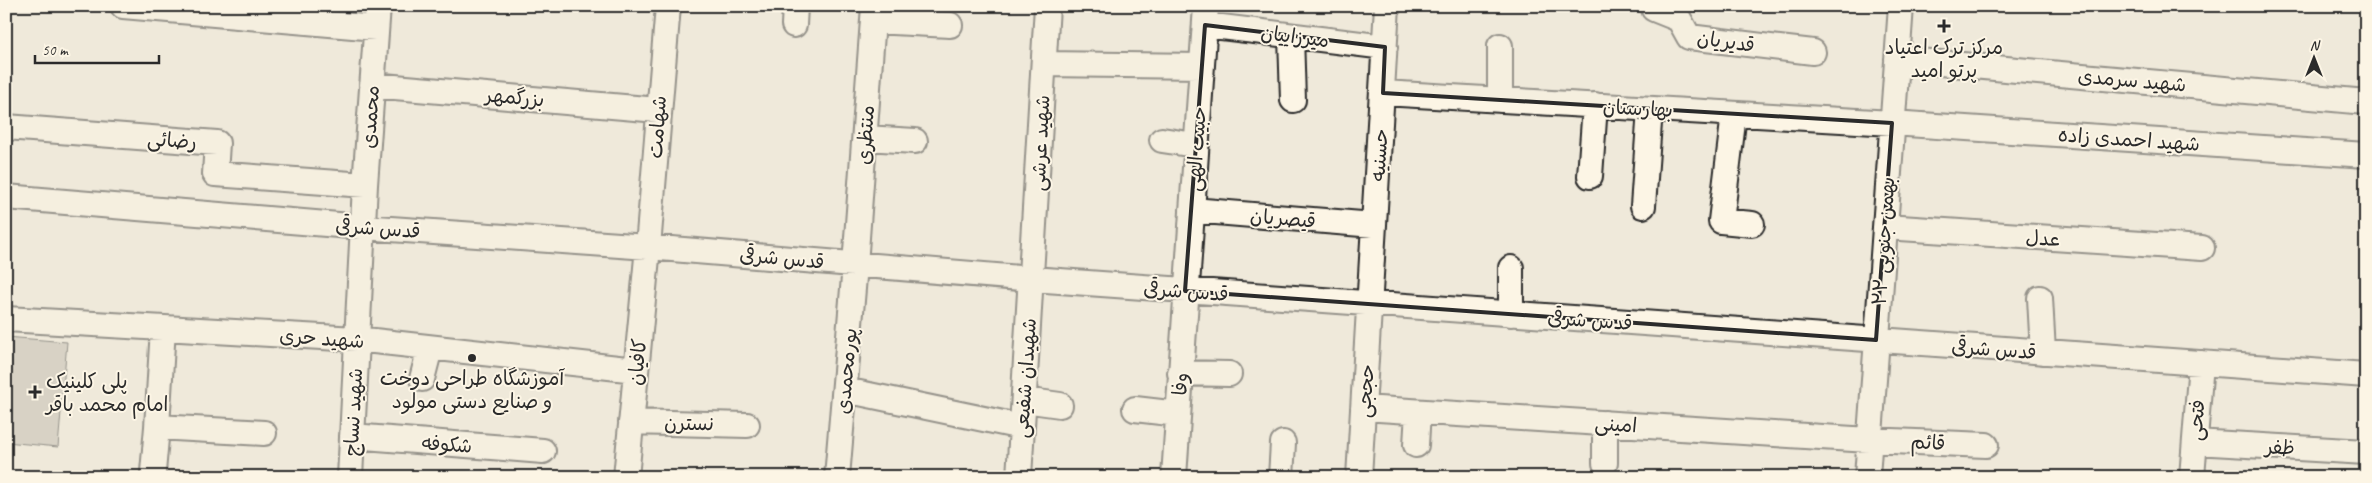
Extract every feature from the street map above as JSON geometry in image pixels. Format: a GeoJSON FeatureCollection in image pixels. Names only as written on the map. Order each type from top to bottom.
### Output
{"type":"FeatureCollection","features":[{"type":"Feature","properties":{"kind":"street"},"geometry":{"type":"LineString","coordinates":[[123,6],[377,17]]}},
{"type":"Feature","properties":{"kind":"street","name":"شهامت"},"geometry":{"type":"LineString","coordinates":[[648,247],[668,6]]}},
{"type":"Feature","properties":{"kind":"street","name":"شهید عرشی"},"geometry":{"type":"LineString","coordinates":[[1032,279],[1047,6]]}},
{"type":"Feature","properties":{"kind":"street","name":"حسنیه"},"geometry":{"type":"LineString","coordinates":[[1370,305],[1388,6]]}},
{"type":"Feature","properties":{"kind":"street","name":"قدیریان"},"geometry":{"type":"LineString","coordinates":[[1654,6],[1654,9],[1679,19],[1689,37],[1812,52]]}},
{"type":"Feature","properties":{"kind":"street","name":"۲۲ بهمن جنوبی"},"geometry":{"type":"LineString","coordinates":[[1867,477],[1901,6]]}},
{"type":"Feature","properties":{"kind":"street"},"geometry":{"type":"LineString","coordinates":[[874,14],[950,25]]}},
{"type":"Feature","properties":{"kind":"street","name":"منتظری"},"geometry":{"type":"LineString","coordinates":[[856,265],[874,14]]}},
{"type":"Feature","properties":{"kind":"street","name":"میرزاییان"},"geometry":{"type":"LineString","coordinates":[[1205,16],[1291,36],[1385,47]]}},
{"type":"Feature","properties":{"kind":"street","name":"حبیب الهی"},"geometry":{"type":"LineString","coordinates":[[1185,291],[1205,16]]}},
{"type":"Feature","properties":{"kind":"street","name":"محمدی"},"geometry":{"type":"LineString","coordinates":[[362,227],[377,17]]}},
{"type":"Feature","properties":{"kind":"street"},"geometry":{"type":"LineString","coordinates":[[1291,36],[1293,100]]}},
{"type":"Feature","properties":{"kind":"street"},"geometry":{"type":"LineString","coordinates":[[1500,46],[1500,100]]}},
{"type":"Feature","properties":{"kind":"street","name":"شهید سرمدی"},"geometry":{"type":"LineString","coordinates":[[1897,59],[2366,102]]}},
{"type":"Feature","properties":{"kind":"street"},"geometry":{"type":"LineString","coordinates":[[1044,64],[1202,66]]}},
{"type":"Feature","properties":{"kind":"street","name":"بزرگمهر"},"geometry":{"type":"LineString","coordinates":[[372,85],[658,110]]}},
{"type":"Feature","properties":{"kind":"street","name":"بهارستان"},"geometry":{"type":"LineString","coordinates":[[1382,93],[1892,123]]}},
{"type":"Feature","properties":{"kind":"street"},"geometry":{"type":"LineString","coordinates":[[1590,176],[1595,106]]}},
{"type":"Feature","properties":{"kind":"street"},"geometry":{"type":"LineString","coordinates":[[1643,206],[1650,109]]}},
{"type":"Feature","properties":{"kind":"street"},"geometry":{"type":"LineString","coordinates":[[1734,114],[1721,221],[1752,224]]}},
{"type":"Feature","properties":{"kind":"street","name":"شهید احمدی زاده"},"geometry":{"type":"LineString","coordinates":[[1892,123],[2366,155]]}},
{"type":"Feature","properties":{"kind":"street","name":"رضائی"},"geometry":{"type":"LineString","coordinates":[[6,127],[217,143],[214,174],[364,185]]}},
{"type":"Feature","properties":{"kind":"street"},"geometry":{"type":"LineString","coordinates":[[865,138],[916,141]]}},
{"type":"Feature","properties":{"kind":"street"},"geometry":{"type":"LineString","coordinates":[[1162,140],[1195,145]]}},
{"type":"Feature","properties":{"kind":"street","name":"قدس شرقی"},"geometry":{"type":"LineString","coordinates":[[6,197],[362,227],[648,247],[1370,305],[2366,375]]}},
{"type":"Feature","properties":{"kind":"street","name":"قیصریان"},"geometry":{"type":"LineString","coordinates":[[1192,210],[1374,225]]}},
{"type":"Feature","properties":{"kind":"street","name":"عدل"},"geometry":{"type":"LineString","coordinates":[[1885,226],[2202,248]]}},
{"type":"Feature","properties":{"kind":"street","name":"شهید نساج"},"geometry":{"type":"LineString","coordinates":[[350,477],[362,227]]}},
{"type":"Feature","properties":{"kind":"street","name":"کافیان"},"geometry":{"type":"LineString","coordinates":[[626,477],[648,247]]}},
{"type":"Feature","properties":{"kind":"street","name":"پورمحمدی"},"geometry":{"type":"LineString","coordinates":[[837,477],[856,265]]}},
{"type":"Feature","properties":{"kind":"street"},"geometry":{"type":"LineString","coordinates":[[1511,268],[1511,314]]}},
{"type":"Feature","properties":{"kind":"street","name":"شهیدان شفیعی"},"geometry":{"type":"LineString","coordinates":[[1025,476],[1022,427],[1032,279]]}},
{"type":"Feature","properties":{"kind":"street","name":"وفا"},"geometry":{"type":"LineString","coordinates":[[1174,477],[1185,291]]}},
{"type":"Feature","properties":{"kind":"street"},"geometry":{"type":"LineString","coordinates":[[2040,298],[2043,352]]}},
{"type":"Feature","properties":{"kind":"street","name":"حججی"},"geometry":{"type":"LineString","coordinates":[[1358,477],[1370,305]]}},
{"type":"Feature","properties":{"kind":"street","name":"شهید حری"},"geometry":{"type":"LineString","coordinates":[[6,319],[356,339],[636,370]]}},
{"type":"Feature","properties":{"kind":"street"},"geometry":{"type":"LineString","coordinates":[[153,472],[163,328]]}},
{"type":"Feature","properties":{"kind":"street"},"geometry":{"type":"LineString","coordinates":[[422,379],[430,348]]}},
{"type":"Feature","properties":{"kind":"street","name":"فتحی"},"geometry":{"type":"LineString","coordinates":[[2192,477],[2200,363]]}},
{"type":"Feature","properties":{"kind":"street"},"geometry":{"type":"LineString","coordinates":[[1180,373],[1229,374]]}},
{"type":"Feature","properties":{"kind":"street"},"geometry":{"type":"LineString","coordinates":[[844,390],[1022,427]]}},
{"type":"Feature","properties":{"kind":"street"},"geometry":{"type":"LineString","coordinates":[[1024,400],[1060,405]]}},
{"type":"Feature","properties":{"kind":"street","name":"امینی"},"geometry":{"type":"LineString","coordinates":[[1363,408],[1869,440]]}},
{"type":"Feature","properties":{"kind":"street"},"geometry":{"type":"LineString","coordinates":[[1136,409],[1178,414]]}},
{"type":"Feature","properties":{"kind":"street"},"geometry":{"type":"LineString","coordinates":[[1416,445],[1418,412]]}},
{"type":"Feature","properties":{"kind":"street","name":"نسترن"},"geometry":{"type":"LineString","coordinates":[[631,422],[746,425]]}},
{"type":"Feature","properties":{"kind":"street"},"geometry":{"type":"LineString","coordinates":[[1605,423],[1605,463]]}},
{"type":"Feature","properties":{"kind":"street"},"geometry":{"type":"LineString","coordinates":[[157,427],[264,433]]}},
{"type":"Feature","properties":{"kind":"street","name":"شکوفه"},"geometry":{"type":"LineString","coordinates":[[352,436],[543,451]]}},
{"type":"Feature","properties":{"kind":"street","name":"قائم"},"geometry":{"type":"LineString","coordinates":[[1869,440],[1986,445]]}},
{"type":"Feature","properties":{"kind":"street","name":"ظفر"},"geometry":{"type":"LineString","coordinates":[[2194,442],[2366,452]]}},
{"type":"Feature","properties":{"kind":"street"},"geometry":{"type":"LineString","coordinates":[[1281,477],[1283,443]]}},
{"type":"Feature","properties":{"kind":"highlighted area"},"geometry":{"type":"Polygon","coordinates":[[[1205,25],[1385,47],[1383,93],[1892,123],[1876,340],[1185,291],[1205,25]]]}},
{"type":"Feature","properties":{"kind":"building","name":"پلی کلینیک امام محمد باقر"},"geometry":{"type":"Polygon","coordinates":[[[6,337],[67,342],[58,447],[6,442],[6,337]]]}},
{"type":"Feature","properties":{"kind":"place","name":"مرکز ترک اعتیاد پرتو امید"},"geometry":{"type":"Point","coordinates":[1944,26]}},
{"type":"Feature","properties":{"kind":"place","name":"آموزشگاه طراحی دوخت و صنایع دستی مولود"},"geometry":{"type":"Point","coordinates":[472,358]}},
{"type":"Feature","properties":{"kind":"place","name":"پلی کلینیک امام محمد باقر"},"geometry":{"type":"Point","coordinates":[35,392]}}]}
